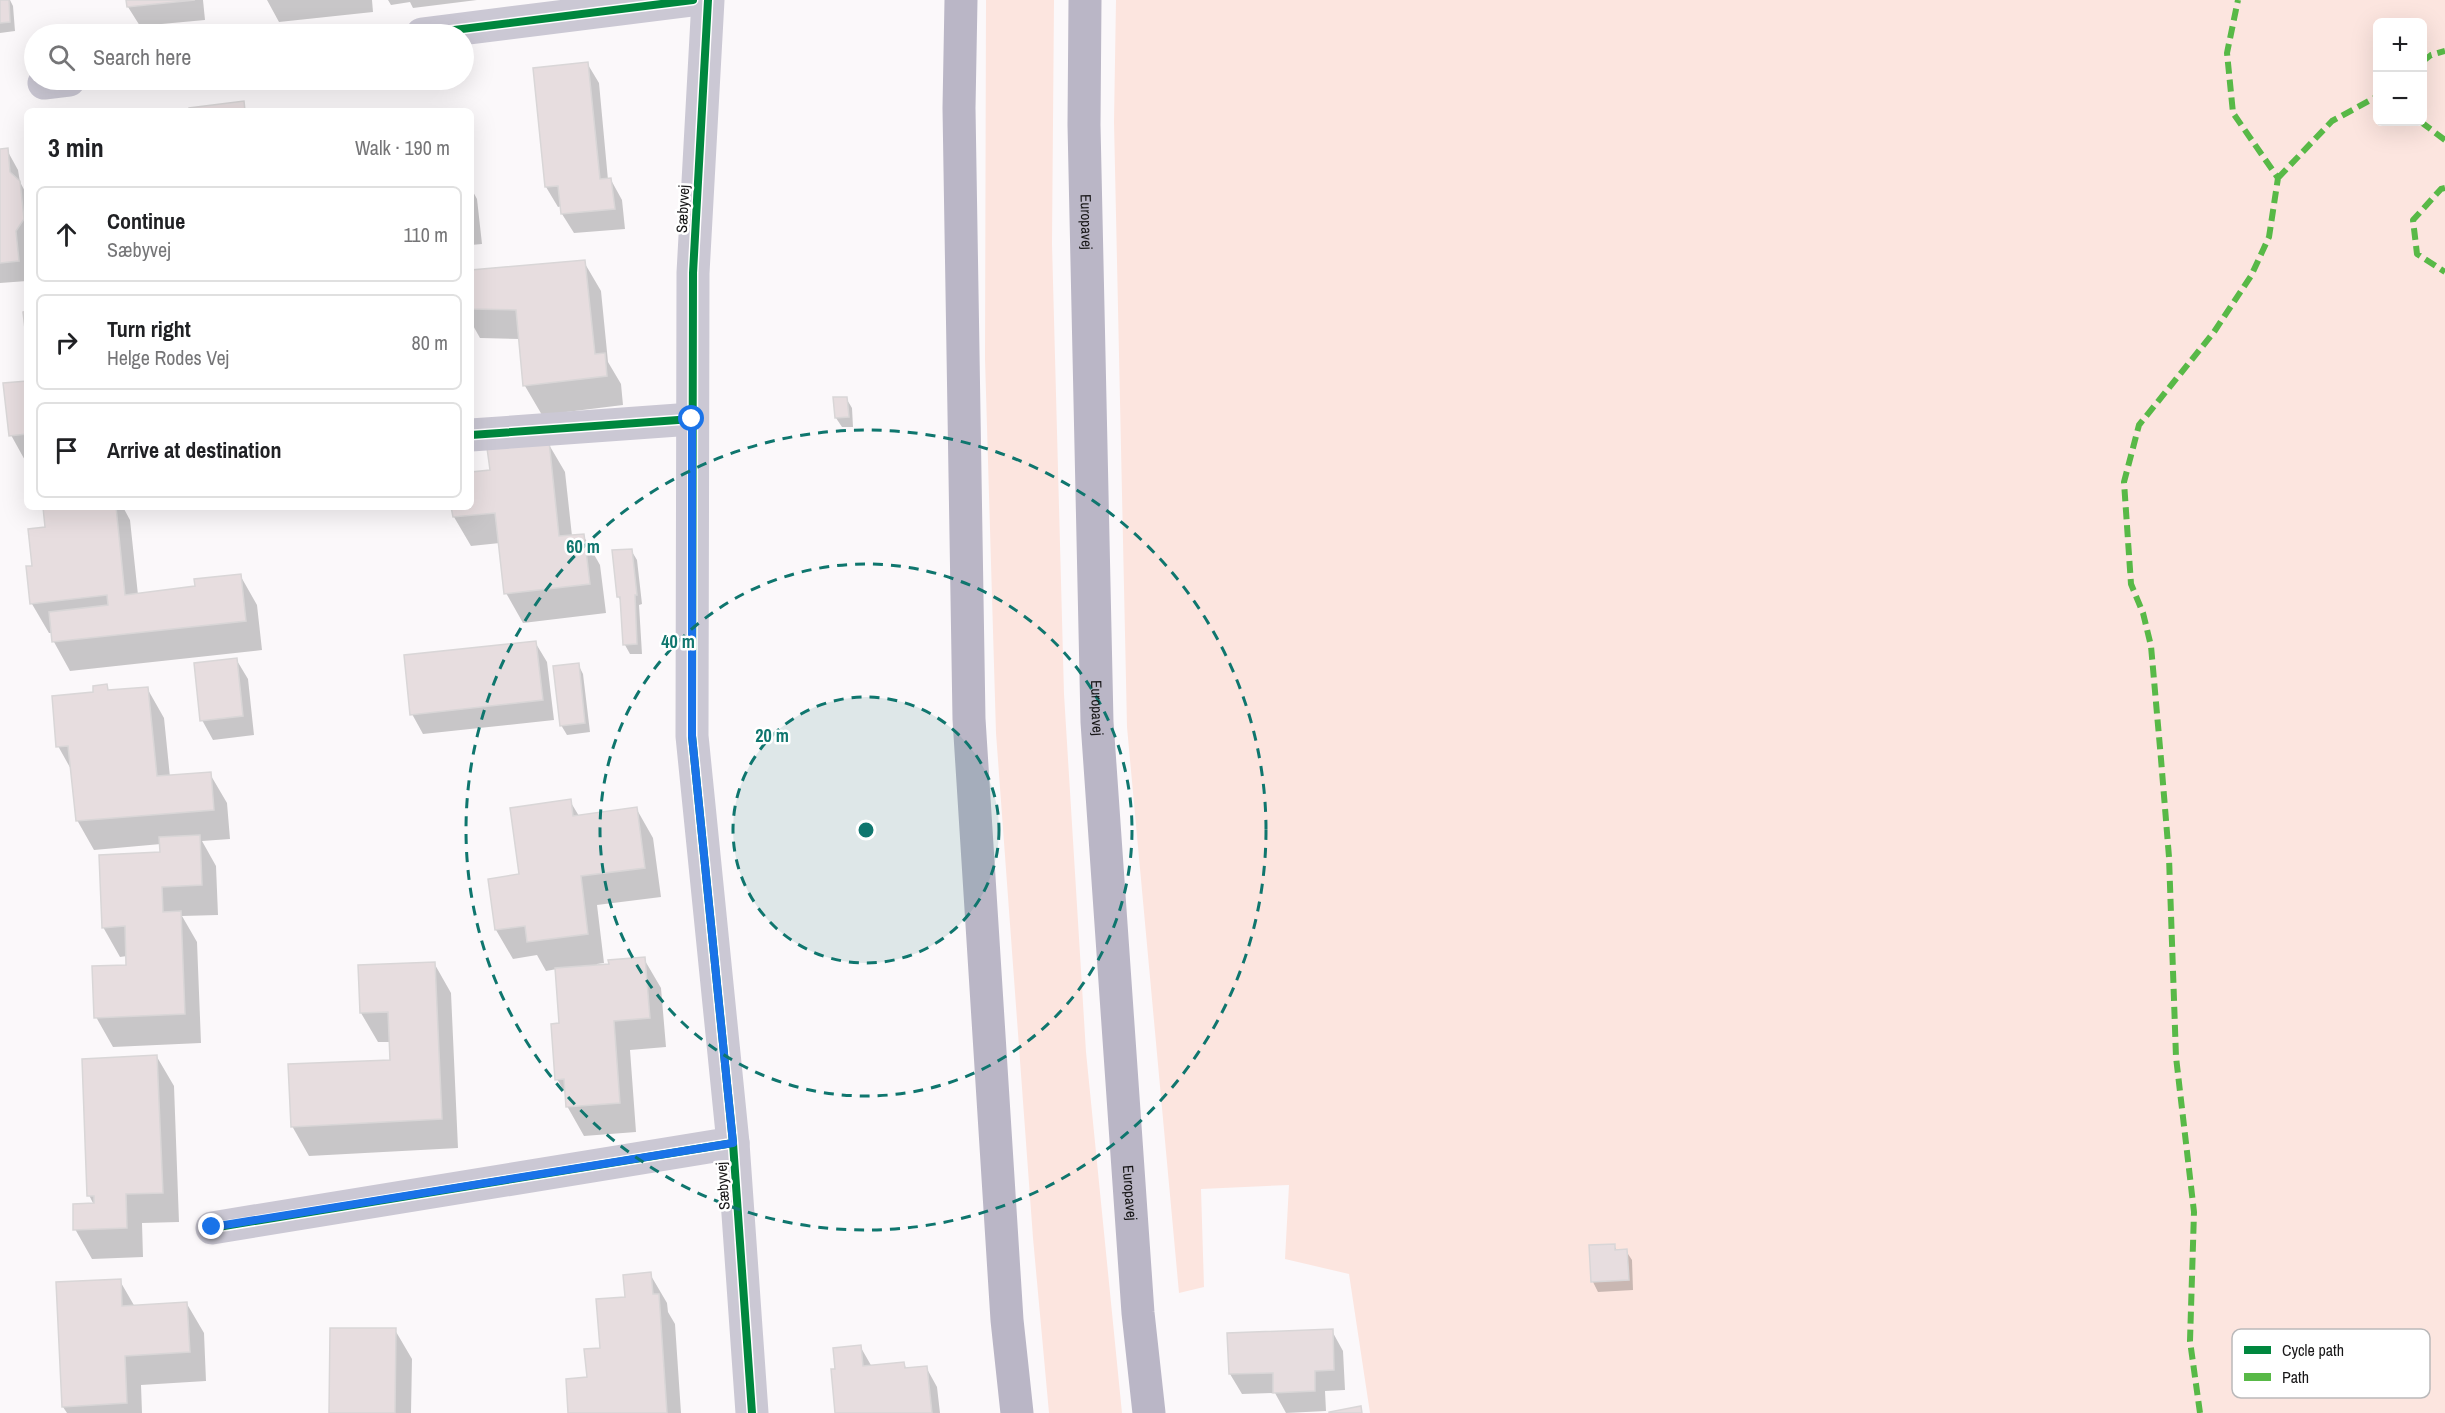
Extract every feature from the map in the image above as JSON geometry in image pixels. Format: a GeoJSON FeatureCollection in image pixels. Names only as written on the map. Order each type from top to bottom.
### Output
{"type":"FeatureCollection","features":[{"type":"Feature","properties":{"kind":"main road"},"geometry":{"type":"LineString","coordinates":[[961,0],[959,108],[969,718],[1006,1297],[1017,1413]]}},
{"type":"Feature","properties":{"kind":"main road","name":"Europavej"},"geometry":{"type":"LineString","coordinates":[[1085,0],[1084,125],[1097,722],[1138,1313],[1149,1413]]}},
{"type":"Feature","properties":{"kind":"street"},"geometry":{"type":"LineString","coordinates":[[474,27],[693,0]]}},
{"type":"Feature","properties":{"kind":"street","name":"Sæbyvej"},"geometry":{"type":"LineString","coordinates":[[708,0],[693,273],[692,736],[733,1143],[752,1413]]}},
{"type":"Feature","properties":{"kind":"street"},"geometry":{"type":"LineString","coordinates":[[474,435],[692,419]]}},
{"type":"Feature","properties":{"kind":"street"},"geometry":{"type":"LineString","coordinates":[[212,1227],[733,1143]]}},
{"type":"Feature","properties":{"kind":"shaded area"},"geometry":{"type":"Polygon","coordinates":[[[986,0],[1054,0],[1052,244],[1064,694],[1086,1052],[1122,1413],[1049,1413],[1033,1238],[996,733],[985,359],[986,0]]]}},
{"type":"Feature","properties":{"kind":"shaded area"},"geometry":{"type":"Polygon","coordinates":[[[1116,0],[2445,0],[2445,1413],[1370,1413],[1349,1274],[1285,1259],[1289,1185],[1201,1189],[1204,1287],[1179,1293],[1127,727],[1114,122],[1116,0]]]}},
{"type":"Feature","properties":{"kind":"building"},"geometry":{"type":"Polygon","coordinates":[[[0,0],[9,0],[10,22],[0,23],[0,0]]]}},
{"type":"Feature","properties":{"kind":"building"},"geometry":{"type":"Polygon","coordinates":[[[126,0],[195,0],[127,7],[126,0]]]}},
{"type":"Feature","properties":{"kind":"building"},"geometry":{"type":"Polygon","coordinates":[[[588,62],[600,179],[611,178],[615,209],[561,214],[558,186],[545,187],[533,68],[588,62]]]}},
{"type":"Feature","properties":{"kind":"building"},"geometry":{"type":"Polygon","coordinates":[[[244,101],[245,108],[189,108],[244,101]]]}},
{"type":"Feature","properties":{"kind":"building"},"geometry":{"type":"Polygon","coordinates":[[[8,148],[10,172],[20,181],[24,219],[16,231],[19,261],[0,263],[0,149],[8,148]]]}},
{"type":"Feature","properties":{"kind":"building"},"geometry":{"type":"Polygon","coordinates":[[[585,260],[595,354],[605,353],[607,376],[523,386],[516,310],[474,309],[474,270],[585,260]]]}},
{"type":"Feature","properties":{"kind":"building"},"geometry":{"type":"Polygon","coordinates":[[[24,381],[24,434],[9,436],[3,383],[24,381]]]}},
{"type":"Feature","properties":{"kind":"building"},"geometry":{"type":"Polygon","coordinates":[[[833,397],[847,397],[849,417],[835,418],[833,397]]]}},
{"type":"Feature","properties":{"kind":"building"},"geometry":{"type":"Polygon","coordinates":[[[549,441],[559,536],[584,534],[590,584],[504,594],[495,513],[453,517],[452,510],[474,510],[474,472],[490,470],[487,448],[549,441]]]}},
{"type":"Feature","properties":{"kind":"building"},"geometry":{"type":"Polygon","coordinates":[[[43,510],[116,510],[125,595],[195,586],[194,579],[241,574],[246,621],[52,642],[49,612],[108,605],[107,595],[30,604],[26,566],[32,566],[28,529],[45,527],[43,510]]]}},
{"type":"Feature","properties":{"kind":"building"},"geometry":{"type":"Polygon","coordinates":[[[632,549],[637,595],[635,595],[637,644],[623,645],[620,597],[617,597],[612,550],[632,549]]]}},
{"type":"Feature","properties":{"kind":"building"},"geometry":{"type":"Polygon","coordinates":[[[536,641],[543,700],[410,715],[404,655],[536,641]]]}},
{"type":"Feature","properties":{"kind":"building"},"geometry":{"type":"Polygon","coordinates":[[[237,658],[243,716],[200,721],[194,663],[237,658]]]}},
{"type":"Feature","properties":{"kind":"building"},"geometry":{"type":"Polygon","coordinates":[[[579,663],[585,723],[560,726],[553,666],[579,663]]]}},
{"type":"Feature","properties":{"kind":"building"},"geometry":{"type":"Polygon","coordinates":[[[107,684],[108,690],[148,687],[157,776],[211,772],[214,810],[76,821],[68,746],[56,747],[52,696],[93,692],[93,686],[107,684]]]}},
{"type":"Feature","properties":{"kind":"building"},"geometry":{"type":"Polygon","coordinates":[[[571,799],[573,816],[637,807],[645,868],[581,876],[588,934],[527,942],[525,926],[495,930],[488,879],[519,874],[510,808],[571,799]]]}},
{"type":"Feature","properties":{"kind":"building"},"geometry":{"type":"Polygon","coordinates":[[[200,835],[202,885],[162,887],[163,912],[181,911],[185,1014],[94,1018],[92,966],[126,965],[125,926],[102,928],[99,855],[160,852],[159,837],[200,835]]]}},
{"type":"Feature","properties":{"kind":"building"},"geometry":{"type":"Polygon","coordinates":[[[645,957],[650,1018],[614,1021],[620,1103],[566,1107],[564,1079],[555,1080],[551,1024],[559,1023],[555,968],[609,964],[608,960],[645,957]]]}},
{"type":"Feature","properties":{"kind":"building"},"geometry":{"type":"Polygon","coordinates":[[[435,962],[442,1119],[291,1127],[288,1064],[390,1060],[388,1012],[360,1013],[358,965],[435,962]]]}},
{"type":"Feature","properties":{"kind":"building"},"geometry":{"type":"Polygon","coordinates":[[[157,1055],[163,1193],[126,1194],[127,1228],[73,1230],[73,1204],[94,1203],[94,1196],[87,1196],[82,1059],[157,1055]]]}},
{"type":"Feature","properties":{"kind":"building"},"geometry":{"type":"Polygon","coordinates":[[[1615,1244],[1615,1250],[1627,1249],[1629,1280],[1591,1282],[1589,1245],[1615,1244]]]}},
{"type":"Feature","properties":{"kind":"building"},"geometry":{"type":"Polygon","coordinates":[[[651,1272],[653,1294],[659,1294],[667,1413],[568,1413],[566,1379],[587,1377],[584,1349],[600,1348],[596,1299],[625,1297],[623,1275],[651,1272]]]}},
{"type":"Feature","properties":{"kind":"building"},"geometry":{"type":"Polygon","coordinates":[[[121,1279],[122,1306],[187,1302],[190,1352],[125,1356],[127,1403],[62,1407],[56,1282],[121,1279]]]}},
{"type":"Feature","properties":{"kind":"building"},"geometry":{"type":"Polygon","coordinates":[[[330,1328],[396,1328],[395,1413],[329,1413],[330,1328]]]}},
{"type":"Feature","properties":{"kind":"building"},"geometry":{"type":"Polygon","coordinates":[[[1333,1329],[1334,1370],[1315,1371],[1315,1391],[1273,1393],[1273,1373],[1229,1374],[1227,1333],[1333,1329]]]}},
{"type":"Feature","properties":{"kind":"building"},"geometry":{"type":"Polygon","coordinates":[[[861,1345],[863,1366],[904,1362],[905,1368],[927,1366],[932,1413],[835,1413],[831,1369],[835,1369],[833,1348],[861,1345]]]}},
{"type":"Feature","properties":{"kind":"building"},"geometry":{"type":"Polygon","coordinates":[[[1361,1406],[1362,1413],[1329,1413],[1329,1412],[1361,1406]]]}},
{"type":"Feature","properties":{"kind":"marked path"},"geometry":{"type":"LineString","coordinates":[[2200,1413],[2190,1341],[2194,1212],[2176,1057],[2169,857],[2151,646],[2143,613],[2131,584],[2124,482],[2139,425],[2214,332],[2251,276],[2269,237],[2278,178],[2233,113],[2227,53],[2238,0]]}},
{"type":"Feature","properties":{"kind":"marked path"},"geometry":{"type":"LineString","coordinates":[[2427,58],[2445,51]]}},
{"type":"Feature","properties":{"kind":"marked path"},"geometry":{"type":"LineString","coordinates":[[2278,178],[2332,121],[2373,99]]}},
{"type":"Feature","properties":{"kind":"marked path"},"geometry":{"type":"LineString","coordinates":[[2426,126],[2445,140]]}},
{"type":"Feature","properties":{"kind":"marked path"},"geometry":{"type":"LineString","coordinates":[[2445,188],[2441,189],[2413,220],[2417,254],[2445,272]]}},
{"type":"Feature","properties":{"kind":"cycle path"},"geometry":{"type":"LineString","coordinates":[[474,27],[693,0]]}},
{"type":"Feature","properties":{"kind":"cycle path"},"geometry":{"type":"LineString","coordinates":[[708,0],[693,273],[692,736],[733,1143],[752,1413]]}},
{"type":"Feature","properties":{"kind":"cycle path"},"geometry":{"type":"LineString","coordinates":[[474,435],[692,419]]}},
{"type":"Feature","properties":{"kind":"cycle path"},"geometry":{"type":"LineString","coordinates":[[212,1228],[733,1143]]}},
{"type":"Feature","properties":{"kind":"route"},"geometry":{"type":"LineString","coordinates":[[212,1227],[733,1143],[692,736],[692,419]]}}]}
